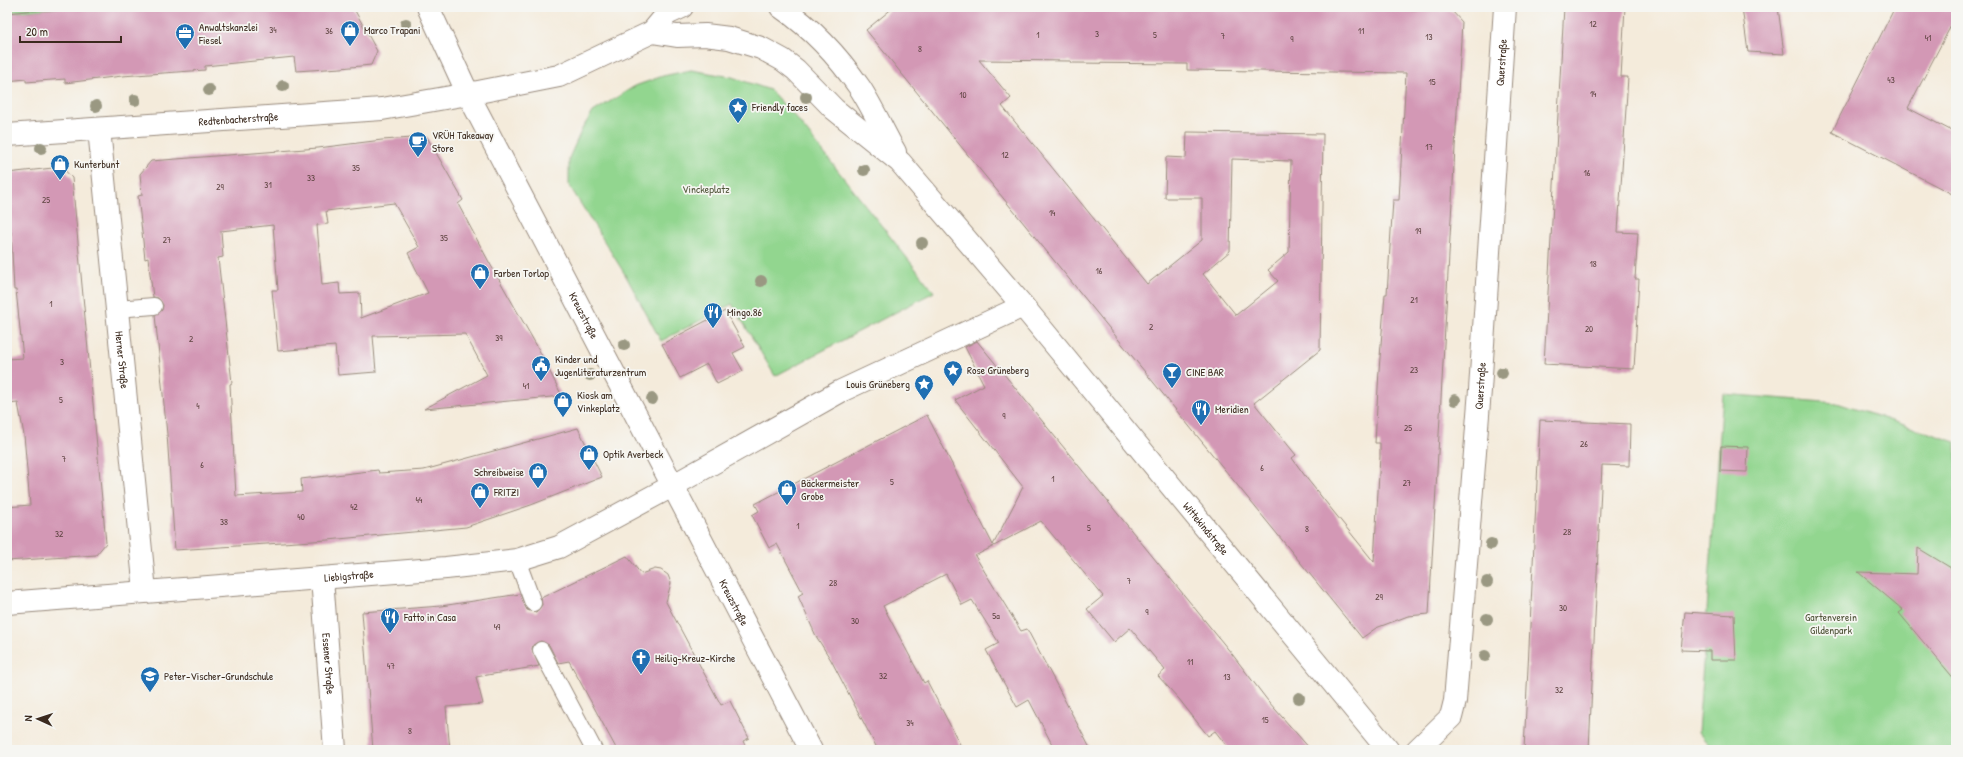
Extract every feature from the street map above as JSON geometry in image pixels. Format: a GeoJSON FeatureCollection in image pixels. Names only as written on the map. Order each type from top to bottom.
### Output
{"type":"FeatureCollection","features":[{"type":"Feature","properties":{"kind":"street","name":"Kreuzstraße"},"geometry":{"type":"LineString","coordinates":[[428,7],[468,94],[513,183],[674,485],[811,750]]}},
{"type":"Feature","properties":{"kind":"street"},"geometry":{"type":"LineString","coordinates":[[468,94],[559,76],[652,32],[667,14],[682,7]]}},
{"type":"Feature","properties":{"kind":"street"},"geometry":{"type":"LineString","coordinates":[[781,7],[802,21],[827,46],[860,88],[900,162]]}},
{"type":"Feature","properties":{"kind":"street","name":"Querstraße"},"geometry":{"type":"LineString","coordinates":[[1417,750],[1451,717],[1456,701],[1480,390],[1505,7]]}},
{"type":"Feature","properties":{"kind":"street"},"geometry":{"type":"LineString","coordinates":[[652,32],[677,36],[705,35],[729,38],[761,48],[783,60],[796,70],[834,109],[900,162],[1024,306],[842,390],[674,485]]}},
{"type":"Feature","properties":{"kind":"street","name":"Redtenbacherstraße"},"geometry":{"type":"LineString","coordinates":[[7,135],[382,110],[468,94]]}},
{"type":"Feature","properties":{"kind":"street","name":"Herner Straße"},"geometry":{"type":"LineString","coordinates":[[99,128],[145,591]]}},
{"type":"Feature","properties":{"kind":"street","name":"Wittekindstraße"},"geometry":{"type":"LineString","coordinates":[[1024,306],[1388,750]]}},
{"type":"Feature","properties":{"kind":"street","name":"Liebigstraße"},"geometry":{"type":"LineString","coordinates":[[7,603],[446,568],[517,560],[559,547],[674,485]]}},
{"type":"Feature","properties":{"kind":"street","name":"Essener Straße"},"geometry":{"type":"LineString","coordinates":[[322,578],[335,750]]}},
{"type":"Feature","properties":{"kind":"lane"},"geometry":{"type":"LineString","coordinates":[[117,309],[154,306]]}},
{"type":"Feature","properties":{"kind":"lane"},"geometry":{"type":"LineString","coordinates":[[517,560],[533,603]]}},
{"type":"Feature","properties":{"kind":"lane"},"geometry":{"type":"LineString","coordinates":[[541,650],[594,750]]}},
{"type":"Feature","properties":{"kind":"green space"},"geometry":{"type":"Polygon","coordinates":[[[7,7],[66,7],[7,13],[7,7]]]}},
{"type":"Feature","properties":{"kind":"green space","name":"Vinckeplatz"},"geometry":{"type":"Polygon","coordinates":[[[691,70],[732,77],[770,90],[797,119],[934,292],[775,376],[732,304],[661,341],[626,276],[569,185],[569,158],[582,129],[593,112],[635,86],[663,76],[691,70]]]}},
{"type":"Feature","properties":{"kind":"green space","name":"Gartenverein Gildenpark"},"geometry":{"type":"Polygon","coordinates":[[[1723,394],[1837,403],[1956,442],[1956,750],[1713,750],[1698,732],[1723,394]]]}},
{"type":"Feature","properties":{"kind":"building"},"geometry":{"type":"Polygon","coordinates":[[[66,7],[353,7],[377,51],[371,65],[341,68],[296,71],[294,57],[205,66],[205,70],[122,76],[65,83],[65,79],[26,82],[26,79],[7,81],[7,13],[66,7]]]}},
{"type":"Feature","properties":{"kind":"building"},"geometry":{"type":"Polygon","coordinates":[[[894,7],[1207,7],[1452,11],[1462,22],[1429,614],[1408,616],[1376,628],[1362,638],[866,30],[894,7]],[[979,60],[1011,98],[1002,106],[1147,284],[1202,240],[1202,198],[1165,198],[1166,157],[1186,158],[1187,132],[1323,134],[1320,350],[1254,403],[1296,455],[1292,458],[1308,480],[1374,562],[1380,456],[1380,443],[1375,443],[1379,370],[1385,294],[1387,294],[1393,200],[1399,200],[1406,73],[1187,70],[1187,64],[1072,63],[1071,61],[979,60]],[[1232,159],[1230,251],[1203,274],[1236,315],[1278,281],[1268,270],[1289,252],[1291,161],[1232,159]]]}},
{"type":"Feature","properties":{"kind":"building"},"geometry":{"type":"Polygon","coordinates":[[[1564,7],[1625,7],[1621,77],[1628,77],[1618,232],[1638,233],[1635,279],[1639,279],[1634,369],[1544,364],[1564,7]]]}},
{"type":"Feature","properties":{"kind":"building"},"geometry":{"type":"Polygon","coordinates":[[[1742,7],[1778,7],[1784,54],[1748,52],[1742,7]]]}},
{"type":"Feature","properties":{"kind":"building"},"geometry":{"type":"Polygon","coordinates":[[[1895,7],[1956,7],[1956,16],[1908,108],[1956,133],[1956,196],[1832,132],[1895,7]]]}},
{"type":"Feature","properties":{"kind":"building"},"geometry":{"type":"Polygon","coordinates":[[[427,137],[463,200],[458,204],[538,348],[562,396],[424,409],[487,375],[465,334],[373,336],[376,372],[338,375],[335,346],[278,351],[272,290],[278,290],[273,225],[221,231],[223,257],[218,258],[232,383],[230,384],[236,496],[302,492],[301,479],[378,470],[379,473],[424,470],[578,428],[602,477],[531,505],[466,527],[328,540],[175,550],[167,434],[155,315],[162,310],[163,305],[158,298],[153,297],[148,258],[145,259],[138,196],[142,195],[140,174],[151,161],[318,148],[382,140],[427,137]],[[394,203],[326,211],[328,224],[317,225],[322,285],[339,283],[340,294],[360,293],[361,318],[428,293],[408,253],[419,247],[394,203]]]}},
{"type":"Feature","properties":{"kind":"building"},"geometry":{"type":"Polygon","coordinates":[[[62,167],[72,178],[106,543],[96,555],[7,561],[7,507],[30,505],[24,435],[18,403],[7,404],[7,359],[23,358],[16,290],[14,290],[11,232],[7,232],[7,173],[62,167]]]}},
{"type":"Feature","properties":{"kind":"building","name":"Mingo.86"},"geometry":{"type":"Polygon","coordinates":[[[725,311],[745,347],[733,353],[743,371],[717,384],[707,364],[680,378],[662,344],[725,311]]]}},
{"type":"Feature","properties":{"kind":"building"},"geometry":{"type":"Polygon","coordinates":[[[977,341],[1232,654],[1268,701],[1311,750],[1230,750],[1215,731],[1208,736],[1179,699],[1158,676],[1165,670],[1130,628],[1114,642],[1087,609],[1103,596],[1041,521],[975,556],[1021,631],[1027,629],[1091,750],[1055,750],[1029,700],[1017,707],[986,650],[999,643],[972,600],[962,605],[946,574],[883,606],[924,683],[927,681],[963,750],[878,750],[831,660],[816,636],[798,596],[803,593],[777,544],[769,548],[752,515],[759,511],[755,504],[927,415],[993,545],[1023,487],[955,400],[984,385],[965,347],[977,341]]]}},
{"type":"Feature","properties":{"kind":"building"},"geometry":{"type":"Polygon","coordinates":[[[1540,420],[1630,424],[1629,466],[1602,465],[1589,750],[1524,750],[1540,420]]]}},
{"type":"Feature","properties":{"kind":"building"},"geometry":{"type":"Polygon","coordinates":[[[1721,446],[1748,447],[1747,472],[1720,471],[1721,446]]]}},
{"type":"Feature","properties":{"kind":"building"},"geometry":{"type":"Polygon","coordinates":[[[1918,548],[1956,571],[1956,681],[1899,613],[1903,610],[1858,572],[1917,574],[1918,548]]]}},
{"type":"Feature","properties":{"kind":"building"},"geometry":{"type":"Polygon","coordinates":[[[627,556],[641,574],[655,569],[661,570],[668,575],[671,583],[666,602],[721,705],[730,701],[749,738],[743,741],[747,750],[617,750],[569,661],[558,663],[549,645],[541,641],[533,645],[532,649],[539,666],[476,677],[483,704],[446,707],[450,750],[373,750],[362,612],[441,606],[520,594],[527,610],[536,612],[542,605],[541,598],[627,556]]]}},
{"type":"Feature","properties":{"kind":"building"},"geometry":{"type":"Polygon","coordinates":[[[1685,612],[1734,615],[1736,660],[1710,660],[1710,651],[1681,650],[1685,612]]]}},
{"type":"Feature","properties":{"kind":"place","name":"Marco Trapani"},"geometry":{"type":"Point","coordinates":[350,47]}},
{"type":"Feature","properties":{"kind":"place","name":"Anwaltskanzlei Fiesel"},"geometry":{"type":"Point","coordinates":[185,50]}},
{"type":"Feature","properties":{"kind":"place","name":"Friendly faces"},"geometry":{"type":"Point","coordinates":[738,124]}},
{"type":"Feature","properties":{"kind":"place","name":"VRÜH Takeaway Store"},"geometry":{"type":"Point","coordinates":[418,158]}},
{"type":"Feature","properties":{"kind":"place","name":"Kunterbunt"},"geometry":{"type":"Point","coordinates":[60,181]}},
{"type":"Feature","properties":{"kind":"place","name":"Farben Torlop"},"geometry":{"type":"Point","coordinates":[480,290]}},
{"type":"Feature","properties":{"kind":"place","name":"Mingo.86"},"geometry":{"type":"Point","coordinates":[713,329]}},
{"type":"Feature","properties":{"kind":"place","name":"Kinder und Jugenliteraturzentrum"},"geometry":{"type":"Point","coordinates":[541,382]}},
{"type":"Feature","properties":{"kind":"place","name":"Rose Grüneberg"},"geometry":{"type":"Point","coordinates":[953,387]}},
{"type":"Feature","properties":{"kind":"place","name":"CINE BAR"},"geometry":{"type":"Point","coordinates":[1172,389]}},
{"type":"Feature","properties":{"kind":"place","name":"Louis Grüneberg"},"geometry":{"type":"Point","coordinates":[924,401]}},
{"type":"Feature","properties":{"kind":"place","name":"Kiosk am Vinkeplatz"},"geometry":{"type":"Point","coordinates":[563,418]}},
{"type":"Feature","properties":{"kind":"place","name":"Meridien"},"geometry":{"type":"Point","coordinates":[1201,426]}},
{"type":"Feature","properties":{"kind":"place","name":"Optik Averbeck"},"geometry":{"type":"Point","coordinates":[589,471]}},
{"type":"Feature","properties":{"kind":"place","name":"Schreibweise"},"geometry":{"type":"Point","coordinates":[538,489]}},
{"type":"Feature","properties":{"kind":"place","name":"Bäckermeister Grobe"},"geometry":{"type":"Point","coordinates":[787,506]}},
{"type":"Feature","properties":{"kind":"place","name":"FRITZI"},"geometry":{"type":"Point","coordinates":[480,509]}},
{"type":"Feature","properties":{"kind":"place","name":"Fatto in Casa"},"geometry":{"type":"Point","coordinates":[390,634]}},
{"type":"Feature","properties":{"kind":"place","name":"Heilig-Kreuz-Kirche"},"geometry":{"type":"Point","coordinates":[641,675]}},
{"type":"Feature","properties":{"kind":"place","name":"Peter-Vischer-Grundschule"},"geometry":{"type":"Point","coordinates":[150,693]}}]}
